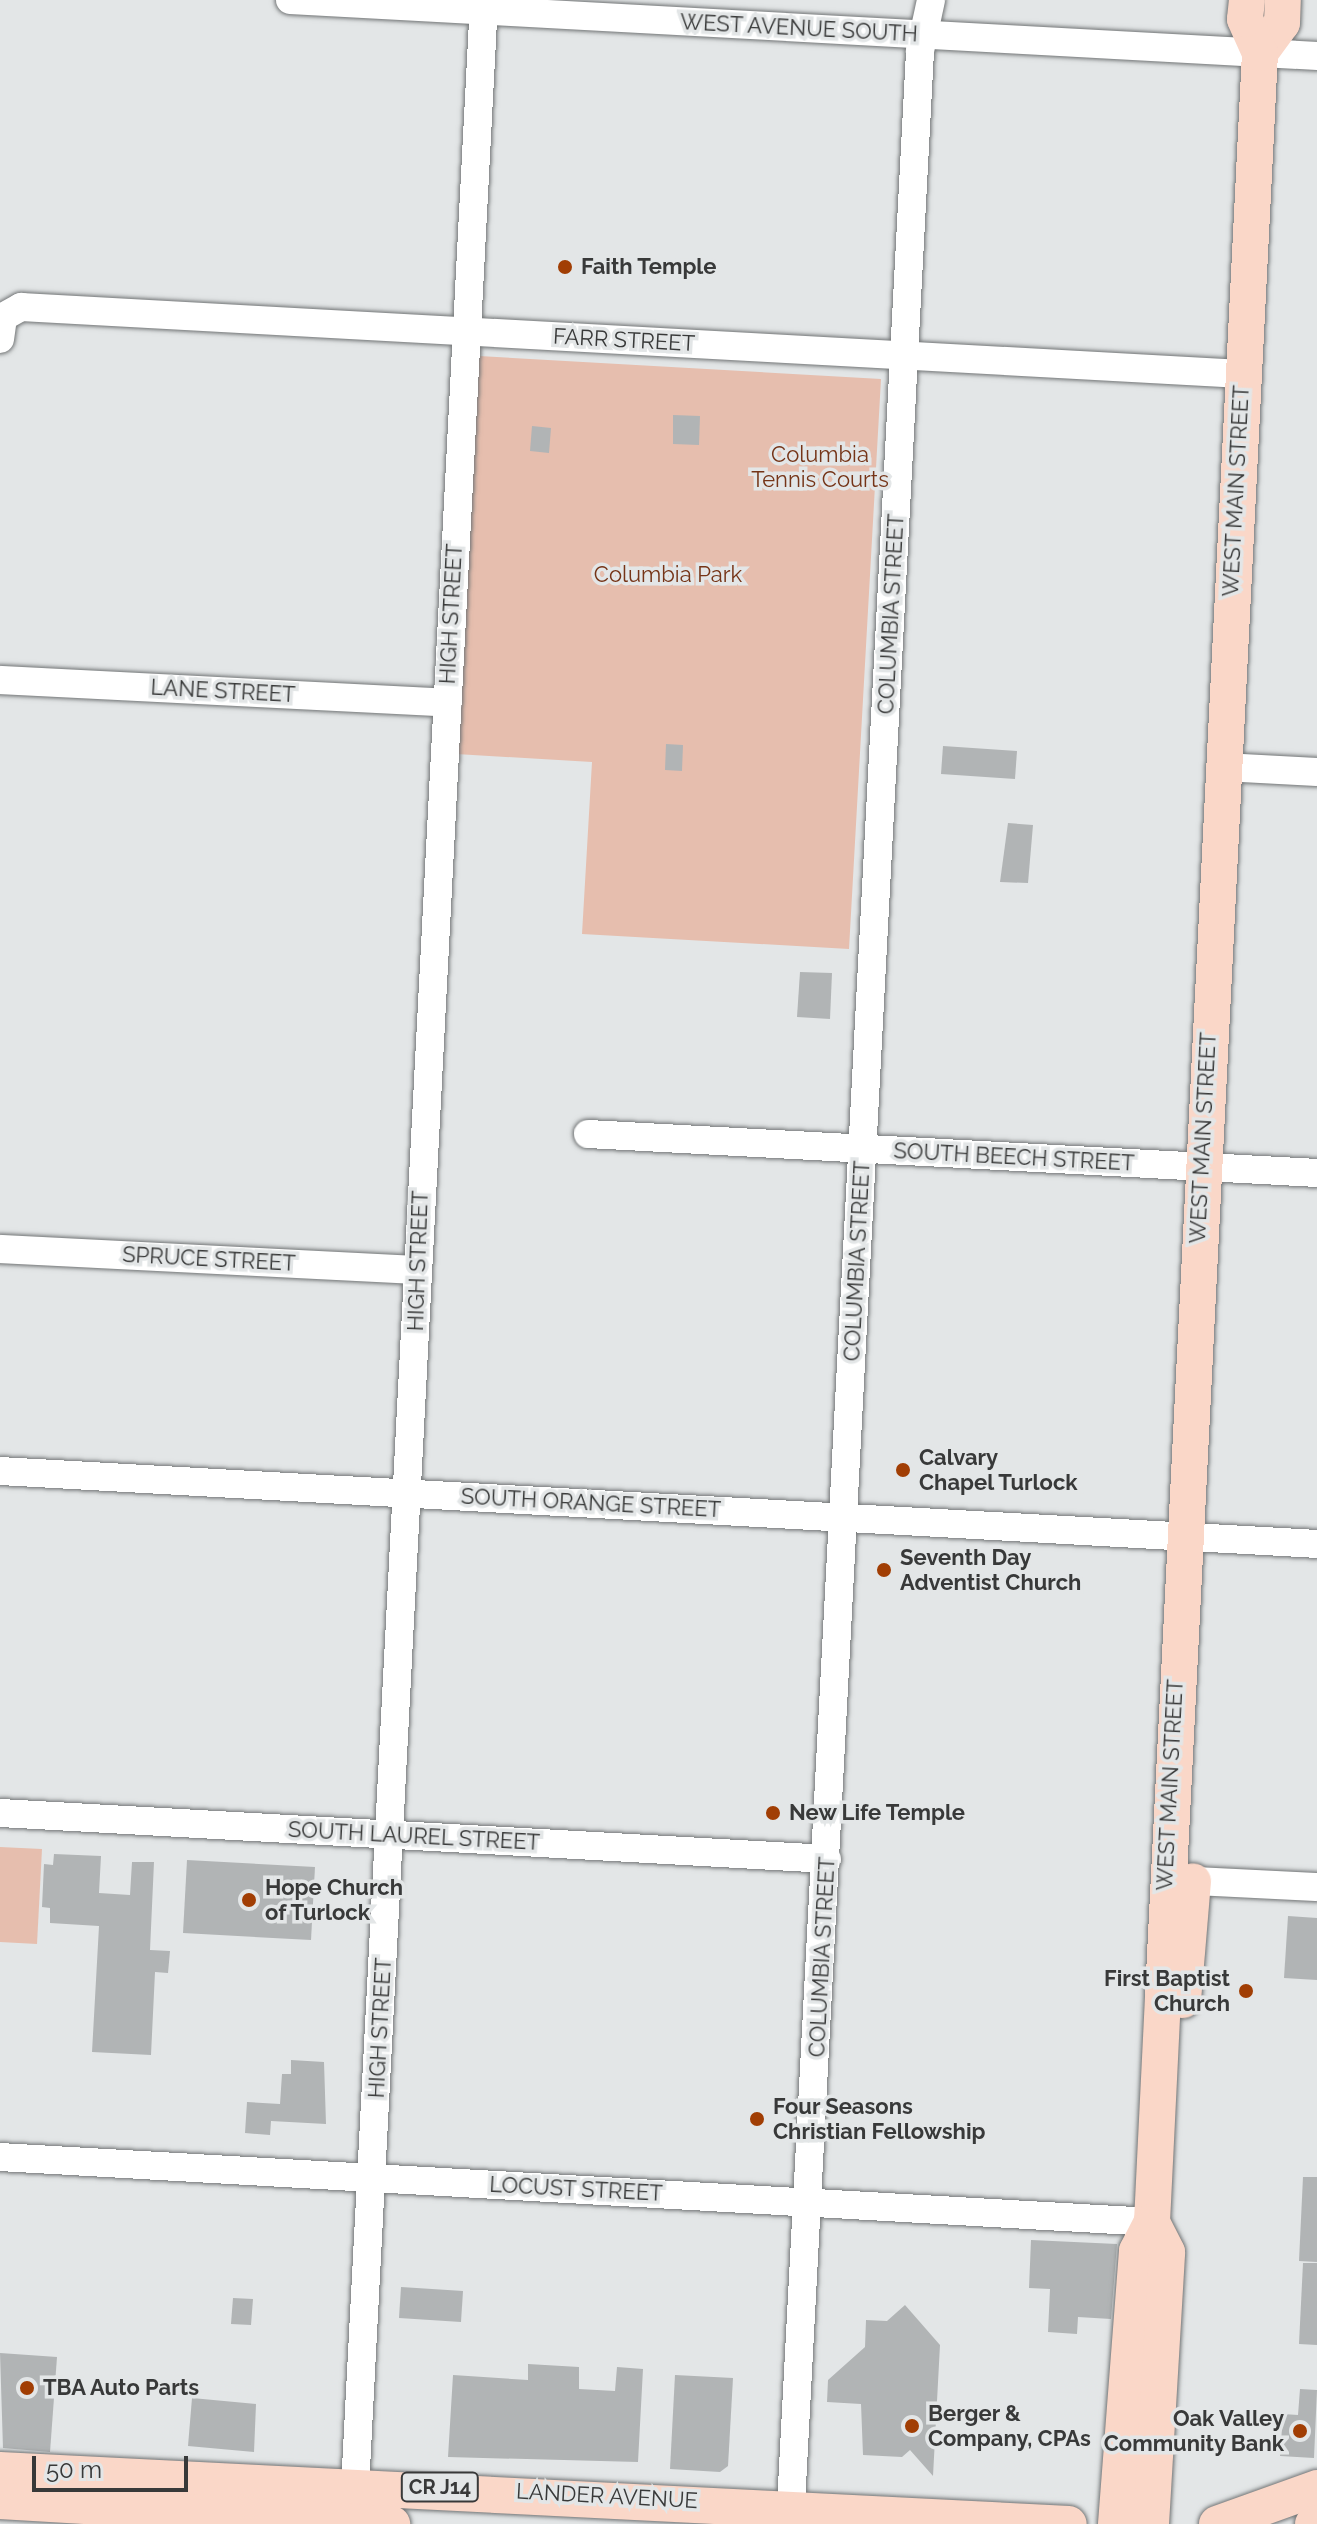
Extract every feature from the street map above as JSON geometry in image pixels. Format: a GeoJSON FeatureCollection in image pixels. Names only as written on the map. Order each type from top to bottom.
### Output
{"type":"FeatureCollection","features":[{"type":"Feature","properties":{"kind":"main road","name":"WEST MAIN STREET"},"geometry":{"type":"LineString","coordinates":[[1116,2524],[1137,2251],[1152,2222],[1162,2031],[1179,1880],[1182,1536],[1260,53],[1245,19],[1247,0]]}},
{"type":"Feature","properties":{"kind":"main road"},"geometry":{"type":"LineString","coordinates":[[1260,53],[1282,23],[1283,0]]}},
{"type":"Feature","properties":{"kind":"main road","name":"WEST MAIN STREET"},"geometry":{"type":"LineString","coordinates":[[1151,2524],[1167,2252],[1152,2222]]}},
{"type":"Feature","properties":{"kind":"main road","name":"LANDER AVENUE"},"geometry":{"type":"LineString","coordinates":[[0,2470],[355,2483],[791,2515],[1069,2524]]}},
{"type":"Feature","properties":{"kind":"main road"},"geometry":{"type":"LineString","coordinates":[[1217,2524],[1317,2488]]}},
{"type":"Feature","properties":{"kind":"main road","name":"CR J14"},"geometry":{"type":"LineString","coordinates":[[0,2501],[87,2516],[392,2524]]}},
{"type":"Feature","properties":{"kind":"street","name":"WEST AVENUE SOUTH"},"geometry":{"type":"LineString","coordinates":[[290,0],[484,5],[924,35],[1317,56]]}},
{"type":"Feature","properties":{"kind":"street","name":"COLUMBIA STREET"},"geometry":{"type":"LineString","coordinates":[[791,2515],[904,356],[924,35],[931,0]]}},
{"type":"Feature","properties":{"kind":"street","name":"HIGH STREET"},"geometry":{"type":"LineString","coordinates":[[353,2523],[484,5]]}},
{"type":"Feature","properties":{"kind":"street","name":"FARR STREET"},"geometry":{"type":"LineString","coordinates":[[0,339],[7,311],[467,332],[1242,374]]}},
{"type":"Feature","properties":{"kind":"street","name":"LANE STREET"},"geometry":{"type":"LineString","coordinates":[[0,680],[447,703]]}},
{"type":"Feature","properties":{"kind":"street"},"geometry":{"type":"LineString","coordinates":[[1223,767],[1317,772]]}},
{"type":"Feature","properties":{"kind":"street","name":"SOUTH BEECH STREET"},"geometry":{"type":"LineString","coordinates":[[588,1134],[1317,1173]]}},
{"type":"Feature","properties":{"kind":"street","name":"SPRUCE STREET"},"geometry":{"type":"LineString","coordinates":[[0,1249],[417,1270]]}},
{"type":"Feature","properties":{"kind":"street","name":"SOUTH ORANGE STREET"},"geometry":{"type":"LineString","coordinates":[[0,1471],[1317,1544]]}},
{"type":"Feature","properties":{"kind":"street","name":"SOUTH LAUREL STREET"},"geometry":{"type":"LineString","coordinates":[[0,1813],[827,1859]]}},
{"type":"Feature","properties":{"kind":"street"},"geometry":{"type":"LineString","coordinates":[[1179,1880],[1317,1887]]}},
{"type":"Feature","properties":{"kind":"street","name":"LOCUST STREET"},"geometry":{"type":"LineString","coordinates":[[0,2157],[1152,2222]]}},
{"type":"Feature","properties":{"kind":"green space","name":"Columbia Park"},"geometry":{"type":"Polygon","coordinates":[[[479,356],[881,379],[849,949],[582,934],[592,762],[456,754],[479,356]]]}},
{"type":"Feature","properties":{"kind":"green space"},"geometry":{"type":"Polygon","coordinates":[[[0,1847],[42,1849],[37,1944],[0,1942],[0,1847]]]}},
{"type":"Feature","properties":{"kind":"building"},"geometry":{"type":"Polygon","coordinates":[[[673,415],[700,416],[699,445],[673,444],[673,415]]]}},
{"type":"Feature","properties":{"kind":"building"},"geometry":{"type":"Polygon","coordinates":[[[532,426],[551,428],[549,453],[530,451],[532,426]]]}},
{"type":"Feature","properties":{"kind":"building"},"geometry":{"type":"Polygon","coordinates":[[[666,744],[683,745],[682,771],[665,770],[666,744]]]}},
{"type":"Feature","properties":{"kind":"building"},"geometry":{"type":"Polygon","coordinates":[[[943,746],[1017,751],[1015,779],[941,774],[943,746]]]}},
{"type":"Feature","properties":{"kind":"building"},"geometry":{"type":"Polygon","coordinates":[[[1008,823],[1033,825],[1028,883],[1000,882],[1008,823]]]}},
{"type":"Feature","properties":{"kind":"building"},"geometry":{"type":"Polygon","coordinates":[[[800,972],[832,973],[830,1019],[797,1017],[800,972]]]}},
{"type":"Feature","properties":{"kind":"building"},"geometry":{"type":"Polygon","coordinates":[[[54,1854],[101,1856],[99,1893],[130,1895],[132,1862],[154,1862],[150,1950],[170,1951],[168,1973],[155,1972],[151,2055],[92,2052],[99,1926],[50,1923],[50,1908],[42,1907],[44,1864],[53,1865],[54,1854]]]}},
{"type":"Feature","properties":{"kind":"building","name":"Hope Church of Turlock"},"geometry":{"type":"Polygon","coordinates":[[[187,1860],[315,1867],[311,1940],[183,1933],[187,1860]]]}},
{"type":"Feature","properties":{"kind":"building"},"geometry":{"type":"Polygon","coordinates":[[[1288,1916],[1317,1918],[1317,1980],[1284,1978],[1288,1916]]]}},
{"type":"Feature","properties":{"kind":"building"},"geometry":{"type":"Polygon","coordinates":[[[291,2060],[324,2062],[326,2124],[271,2121],[270,2135],[245,2133],[247,2102],[280,2104],[282,2074],[291,2074],[291,2060]]]}},
{"type":"Feature","properties":{"kind":"building"},"geometry":{"type":"Polygon","coordinates":[[[1303,2177],[1317,2177],[1317,2262],[1299,2261],[1303,2177]]]}},
{"type":"Feature","properties":{"kind":"building"},"geometry":{"type":"Polygon","coordinates":[[[1031,2240],[1117,2244],[1111,2319],[1078,2317],[1077,2334],[1048,2332],[1050,2289],[1029,2288],[1031,2240]]]}},
{"type":"Feature","properties":{"kind":"building"},"geometry":{"type":"Polygon","coordinates":[[[1303,2263],[1317,2263],[1317,2345],[1299,2344],[1303,2263]]]}},
{"type":"Feature","properties":{"kind":"building"},"geometry":{"type":"Polygon","coordinates":[[[401,2287],[463,2291],[461,2322],[399,2318],[401,2287]]]}},
{"type":"Feature","properties":{"kind":"building"},"geometry":{"type":"Polygon","coordinates":[[[233,2298],[253,2299],[251,2325],[231,2324],[233,2298]]]}},
{"type":"Feature","properties":{"kind":"building"},"geometry":{"type":"Polygon","coordinates":[[[905,2305],[940,2345],[933,2476],[910,2450],[902,2457],[863,2455],[861,2404],[827,2402],[828,2380],[865,2347],[866,2320],[887,2321],[905,2305]]]}},
{"type":"Feature","properties":{"kind":"building","name":"TBA Auto Parts"},"geometry":{"type":"Polygon","coordinates":[[[0,2353],[57,2357],[50,2452],[3,2448],[0,2353]]]}},
{"type":"Feature","properties":{"kind":"building"},"geometry":{"type":"Polygon","coordinates":[[[528,2364],[579,2367],[579,2389],[615,2391],[617,2367],[643,2369],[638,2462],[448,2457],[453,2375],[528,2380],[528,2364]]]}},
{"type":"Feature","properties":{"kind":"building"},"geometry":{"type":"Polygon","coordinates":[[[675,2375],[733,2378],[728,2466],[720,2472],[670,2469],[675,2375]]]}},
{"type":"Feature","properties":{"kind":"building","name":"Oak Valley Community Bank"},"geometry":{"type":"Polygon","coordinates":[[[1300,2389],[1317,2390],[1314,2458],[1280,2456],[1283,2414],[1298,2415],[1300,2389]]]}},
{"type":"Feature","properties":{"kind":"building"},"geometry":{"type":"Polygon","coordinates":[[[192,2398],[256,2404],[254,2452],[188,2446],[192,2398]]]}},
{"type":"Feature","properties":{"kind":"place","name":"Faith Temple"},"geometry":{"type":"Point","coordinates":[565,267]}},
{"type":"Feature","properties":{"kind":"place","name":"Calvary Chapel Turlock"},"geometry":{"type":"Point","coordinates":[903,1470]}},
{"type":"Feature","properties":{"kind":"place","name":"Seventh Day Adventist Church"},"geometry":{"type":"Point","coordinates":[884,1570]}},
{"type":"Feature","properties":{"kind":"place","name":"New Life Temple"},"geometry":{"type":"Point","coordinates":[773,1813]}},
{"type":"Feature","properties":{"kind":"place","name":"Hope Church of Turlock"},"geometry":{"type":"Point","coordinates":[249,1900]}},
{"type":"Feature","properties":{"kind":"place","name":"First Baptist Church"},"geometry":{"type":"Point","coordinates":[1246,1991]}},
{"type":"Feature","properties":{"kind":"place","name":"Four Seasons Christian Fellowship"},"geometry":{"type":"Point","coordinates":[757,2119]}},
{"type":"Feature","properties":{"kind":"place","name":"TBA Auto Parts"},"geometry":{"type":"Point","coordinates":[27,2388]}},
{"type":"Feature","properties":{"kind":"place","name":"Berger & Company, CPAs"},"geometry":{"type":"Point","coordinates":[912,2426]}},
{"type":"Feature","properties":{"kind":"place","name":"Oak Valley Community Bank"},"geometry":{"type":"Point","coordinates":[1300,2431]}},
{"type":"Feature","properties":{"kind":"park label","name":"Columbia Tennis Courts"},"geometry":{"type":"Point","coordinates":[820,466]}}]}
